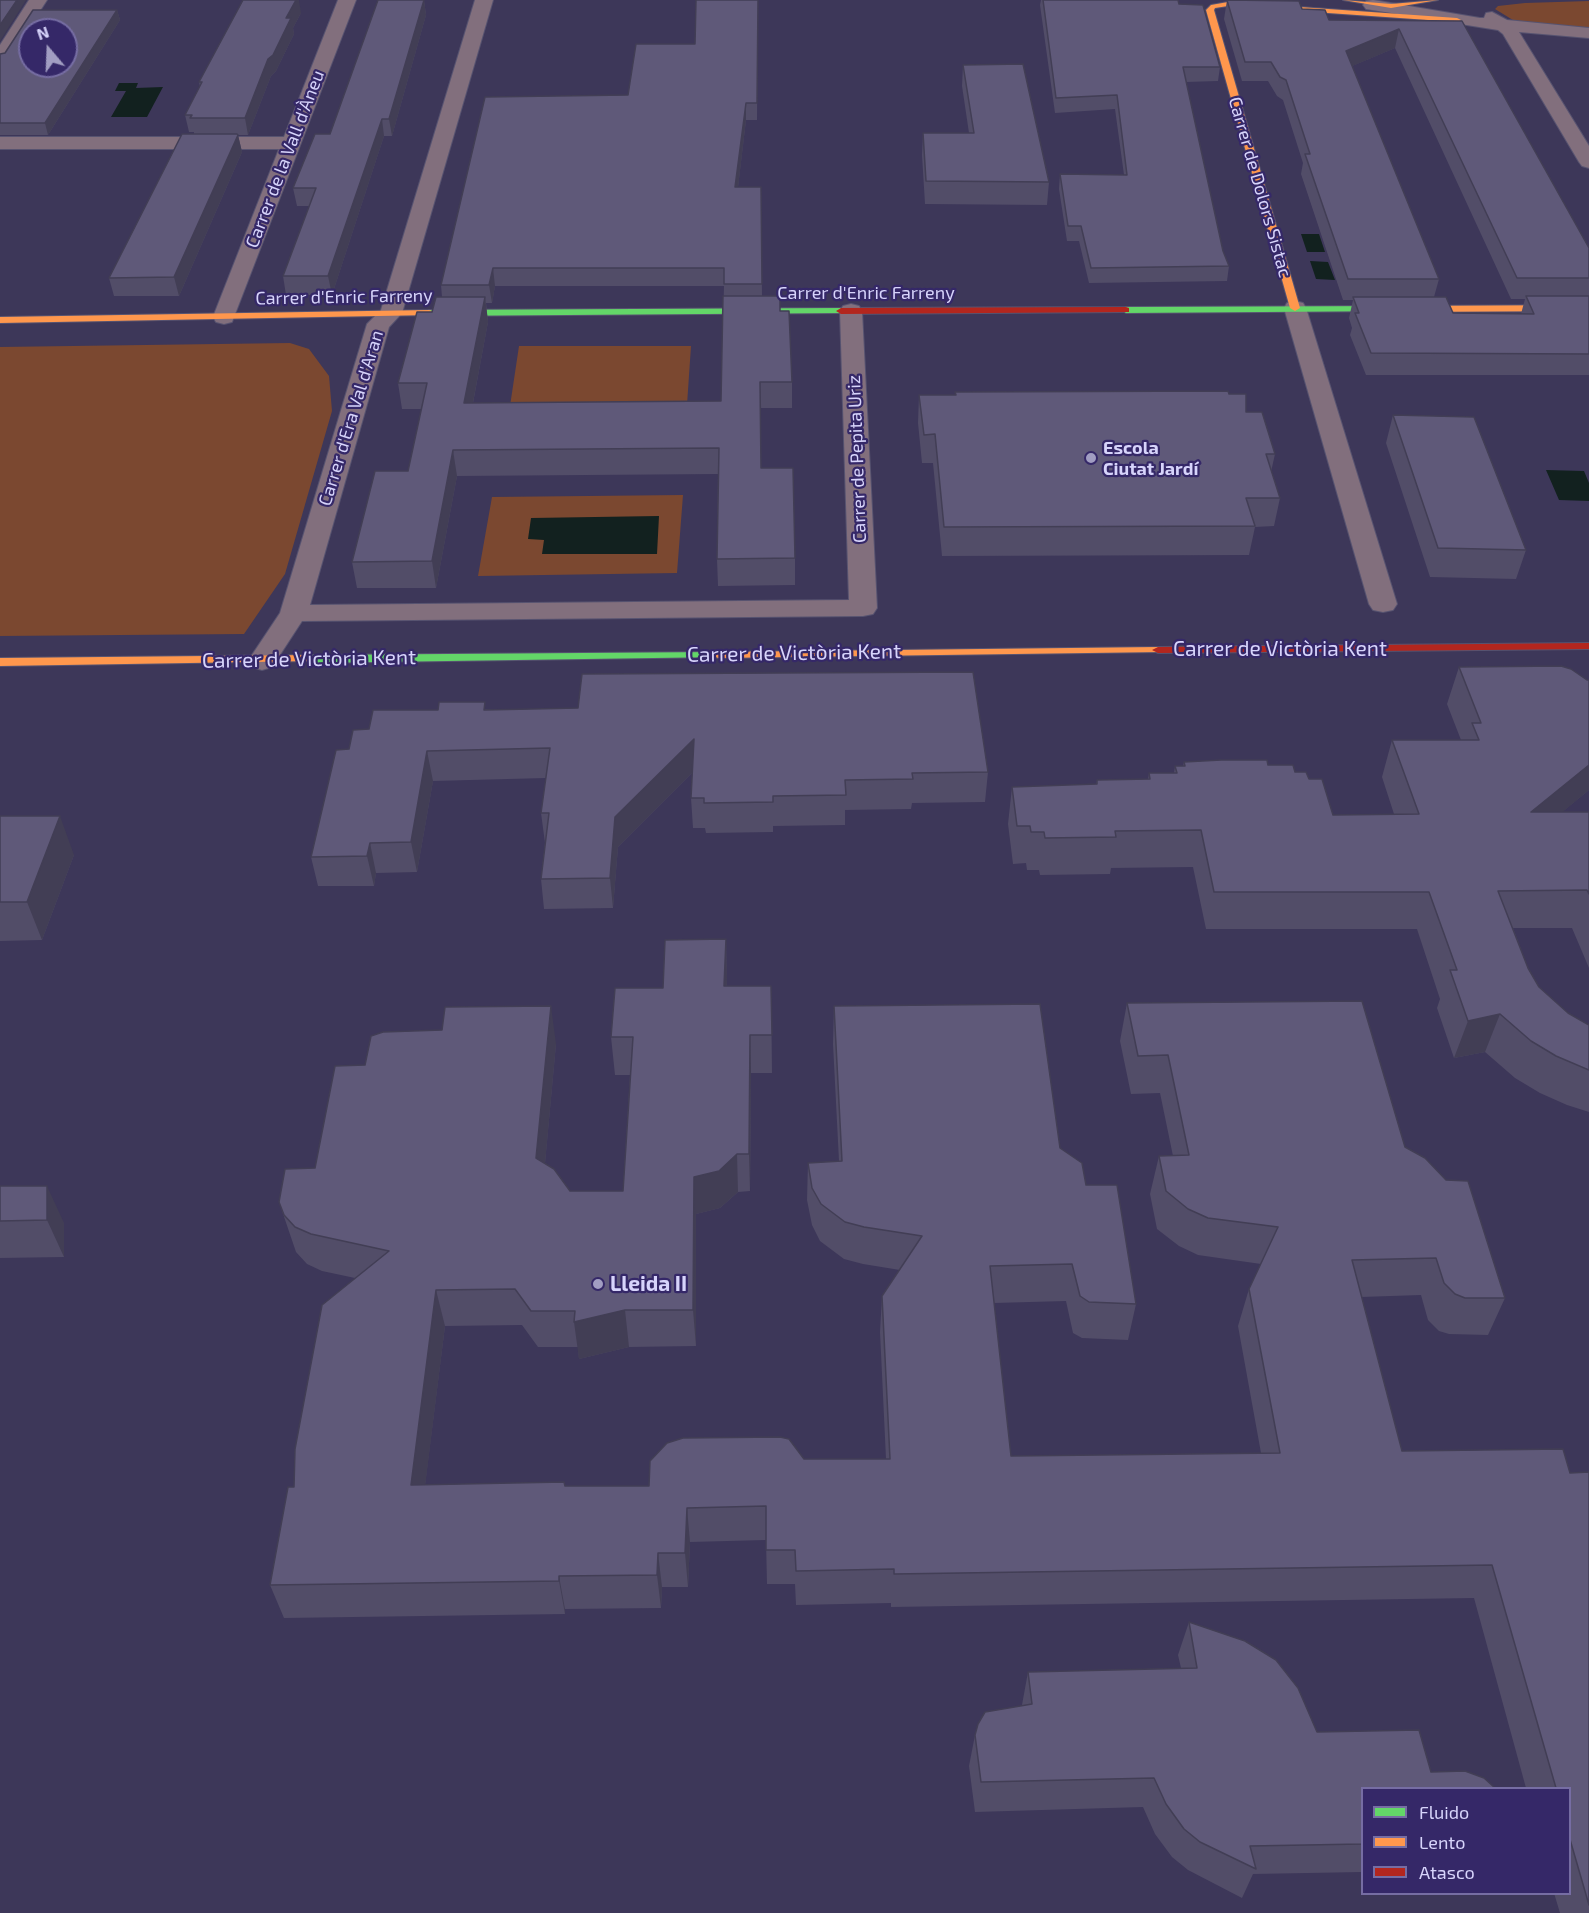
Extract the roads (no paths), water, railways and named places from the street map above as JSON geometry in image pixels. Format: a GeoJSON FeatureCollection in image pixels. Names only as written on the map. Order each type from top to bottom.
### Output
{"type":"FeatureCollection","features":[{"type":"Feature","properties":{"kind":"street"},"geometry":{"type":"LineString","coordinates":[[0,59],[38,0]]}},
{"type":"Feature","properties":{"kind":"street","name":"Carrer de la Vall d'Àneu"},"geometry":{"type":"LineString","coordinates":[[224,317],[347,0]]}},
{"type":"Feature","properties":{"kind":"street","name":"Carrer d'Era Val d'Aran"},"geometry":{"type":"LineString","coordinates":[[262,661],[294,613],[378,324],[391,313],[484,0]]}},
{"type":"Feature","properties":{"kind":"street"},"geometry":{"type":"LineString","coordinates":[[1372,5],[1400,6],[1452,0]]}},
{"type":"Feature","properties":{"kind":"street"},"geometry":{"type":"LineString","coordinates":[[1347,1],[1457,20],[1589,33]]}},
{"type":"Feature","properties":{"kind":"street","name":"Carrer de Dolors Sistac"},"geometry":{"type":"LineString","coordinates":[[1383,604],[1295,308],[1210,9],[1213,6],[1228,4],[1457,20]]}},
{"type":"Feature","properties":{"kind":"street"},"geometry":{"type":"LineString","coordinates":[[1476,5],[1510,31],[1589,162]]}},
{"type":"Feature","properties":{"kind":"street"},"geometry":{"type":"LineString","coordinates":[[0,142],[291,143]]}},
{"type":"Feature","properties":{"kind":"street","name":"Carrer d'Enric Farreny"},"geometry":{"type":"LineString","coordinates":[[0,320],[391,313],[1589,308]]}},
{"type":"Feature","properties":{"kind":"street","name":"Carrer de Pepita Uriz"},"geometry":{"type":"LineString","coordinates":[[851,311],[863,608]]}},
{"type":"Feature","properties":{"kind":"street","name":"Carrer de Victòria Kent"},"geometry":{"type":"LineString","coordinates":[[294,613],[863,608]]}},
{"type":"Feature","properties":{"kind":"street","name":"Carrer de Victòria Kent"},"geometry":{"type":"LineString","coordinates":[[0,662],[1589,646]]}},
{"type":"Feature","properties":{"kind":"place","name":"Escola Ciutat Jardí"},"geometry":{"type":"Point","coordinates":[1091,458]}},
{"type":"Feature","properties":{"kind":"place","name":"Lleida II"},"geometry":{"type":"Point","coordinates":[598,1284]}}]}
